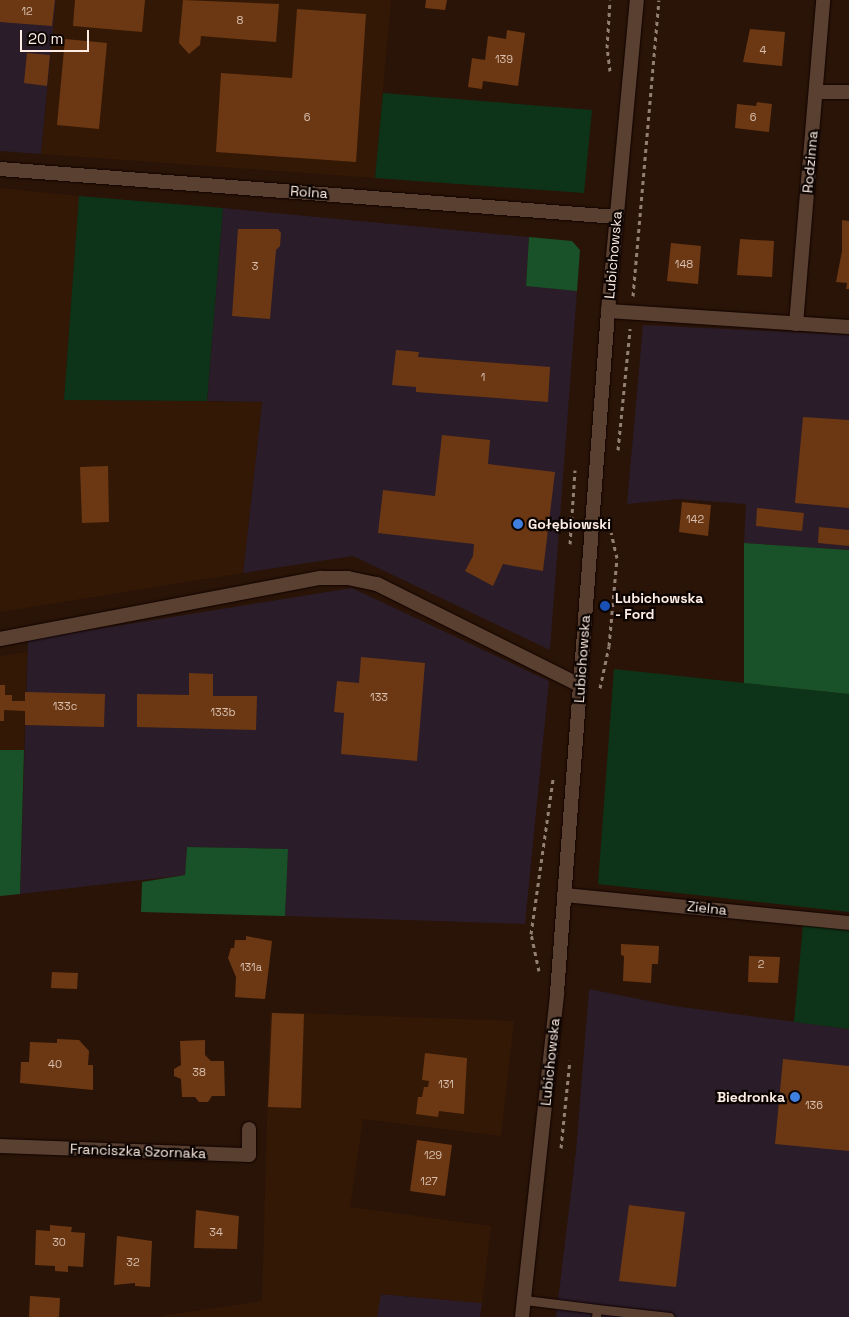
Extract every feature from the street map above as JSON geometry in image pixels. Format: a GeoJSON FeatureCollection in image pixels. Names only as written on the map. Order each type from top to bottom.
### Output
{"type":"FeatureCollection","features":[{"type":"Feature","properties":{"kind":"street","name":"Lubichowska"},"geometry":{"type":"LineString","coordinates":[[522,1317],[564,895],[608,311],[637,0]]}},
{"type":"Feature","properties":{"kind":"street","name":"Rodzinna"},"geometry":{"type":"LineString","coordinates":[[796,324],[817,92],[823,0]]}},
{"type":"Feature","properties":{"kind":"street"},"geometry":{"type":"LineString","coordinates":[[817,92],[849,92]]}},
{"type":"Feature","properties":{"kind":"street","name":"Rolna"},"geometry":{"type":"LineString","coordinates":[[0,169],[617,217]]}},
{"type":"Feature","properties":{"kind":"street"},"geometry":{"type":"LineString","coordinates":[[608,311],[849,327]]}},
{"type":"Feature","properties":{"kind":"street"},"geometry":{"type":"LineString","coordinates":[[0,639],[320,578],[348,578],[377,584],[580,685]]}},
{"type":"Feature","properties":{"kind":"street","name":"Zielna"},"geometry":{"type":"LineString","coordinates":[[564,895],[849,923]]}},
{"type":"Feature","properties":{"kind":"street","name":"Franciszka Szornaka"},"geometry":{"type":"LineString","coordinates":[[0,1146],[249,1155],[249,1128]]}},
{"type":"Feature","properties":{"kind":"lane"},"geometry":{"type":"LineString","coordinates":[[525,1300],[596,1313],[670,1317]]}},
{"type":"Feature","properties":{"kind":"shaded area"},"geometry":{"type":"Polygon","coordinates":[[[0,0],[56,0],[41,154],[0,151],[0,0]]]}},
{"type":"Feature","properties":{"kind":"shaded area"},"geometry":{"type":"Polygon","coordinates":[[[56,0],[391,0],[375,178],[41,154],[56,0]]]}},
{"type":"Feature","properties":{"kind":"shaded area"},"geometry":{"type":"Polygon","coordinates":[[[0,188],[79,196],[64,400],[262,402],[243,573],[0,612],[0,188]]]}},
{"type":"Feature","properties":{"kind":"shaded area"},"geometry":{"type":"Polygon","coordinates":[[[223,208],[529,237],[526,285],[577,291],[550,650],[353,556],[243,573],[262,402],[207,401],[223,208]]]}},
{"type":"Feature","properties":{"kind":"shaded area"},"geometry":{"type":"Polygon","coordinates":[[[643,325],[849,335],[849,550],[744,543],[746,504],[679,499],[627,504],[643,325]]]}},
{"type":"Feature","properties":{"kind":"shaded area"},"geometry":{"type":"Polygon","coordinates":[[[352,588],[549,681],[525,924],[285,916],[287,849],[187,847],[185,875],[20,894],[28,640],[352,588]]]}},
{"type":"Feature","properties":{"kind":"shaded area"},"geometry":{"type":"Polygon","coordinates":[[[27,652],[24,750],[0,750],[0,656],[27,652]]]}},
{"type":"Feature","properties":{"kind":"shaded area"},"geometry":{"type":"Polygon","coordinates":[[[589,989],[674,1006],[849,1029],[849,1317],[556,1317],[576,1151],[589,989]]]}},
{"type":"Feature","properties":{"kind":"shaded area"},"geometry":{"type":"Polygon","coordinates":[[[270,1012],[514,1021],[501,1136],[363,1119],[350,1207],[491,1226],[482,1303],[381,1294],[377,1317],[154,1317],[262,1301],[270,1012]]]}},
{"type":"Feature","properties":{"kind":"shaded area"},"geometry":{"type":"Polygon","coordinates":[[[380,1294],[482,1303],[480,1317],[377,1317],[380,1294]]]}},
{"type":"Feature","properties":{"kind":"green space"},"geometry":{"type":"Polygon","coordinates":[[[383,93],[592,110],[584,193],[375,178],[383,93]]]}},
{"type":"Feature","properties":{"kind":"green space"},"geometry":{"type":"Polygon","coordinates":[[[79,196],[223,208],[207,401],[64,400],[79,196]]]}},
{"type":"Feature","properties":{"kind":"green space"},"geometry":{"type":"Polygon","coordinates":[[[529,237],[572,241],[580,250],[577,291],[526,286],[529,237]]]}},
{"type":"Feature","properties":{"kind":"green space"},"geometry":{"type":"Polygon","coordinates":[[[744,543],[849,550],[849,694],[744,683],[744,543]]]}},
{"type":"Feature","properties":{"kind":"green space"},"geometry":{"type":"Polygon","coordinates":[[[614,669],[849,694],[849,912],[598,884],[614,669]]]}},
{"type":"Feature","properties":{"kind":"green space"},"geometry":{"type":"Polygon","coordinates":[[[0,750],[24,750],[20,894],[0,896],[0,750]]]}},
{"type":"Feature","properties":{"kind":"green space"},"geometry":{"type":"Polygon","coordinates":[[[187,847],[288,849],[285,916],[141,912],[142,882],[185,875],[187,847]]]}},
{"type":"Feature","properties":{"kind":"green space"},"geometry":{"type":"Polygon","coordinates":[[[803,925],[849,930],[849,1029],[794,1022],[803,925]]]}},
{"type":"Feature","properties":{"kind":"building"},"geometry":{"type":"Polygon","coordinates":[[[0,0],[55,0],[52,26],[0,22],[0,0]]]}},
{"type":"Feature","properties":{"kind":"building"},"geometry":{"type":"Polygon","coordinates":[[[75,0],[145,0],[142,32],[73,26],[75,0]]]}},
{"type":"Feature","properties":{"kind":"building"},"geometry":{"type":"Polygon","coordinates":[[[183,0],[279,4],[276,42],[201,36],[200,45],[189,54],[179,43],[183,0]]]}},
{"type":"Feature","properties":{"kind":"building"},"geometry":{"type":"Polygon","coordinates":[[[426,0],[447,0],[445,10],[425,8],[426,0]]]}},
{"type":"Feature","properties":{"kind":"building"},"geometry":{"type":"Polygon","coordinates":[[[297,9],[366,14],[356,162],[216,152],[221,73],[292,78],[297,9]]]}},
{"type":"Feature","properties":{"kind":"building"},"geometry":{"type":"Polygon","coordinates":[[[750,29],[785,32],[782,66],[743,62],[750,29]]]}},
{"type":"Feature","properties":{"kind":"building"},"geometry":{"type":"Polygon","coordinates":[[[507,30],[525,33],[518,86],[483,81],[482,89],[468,87],[472,58],[485,60],[488,36],[506,39],[507,30]]]}},
{"type":"Feature","properties":{"kind":"building"},"geometry":{"type":"Polygon","coordinates":[[[65,39],[107,43],[99,129],[57,125],[65,39]]]}},
{"type":"Feature","properties":{"kind":"building"},"geometry":{"type":"Polygon","coordinates":[[[27,53],[50,55],[47,86],[24,83],[27,53]]]}},
{"type":"Feature","properties":{"kind":"building"},"geometry":{"type":"Polygon","coordinates":[[[757,102],[772,104],[769,132],[735,128],[737,104],[756,106],[757,102]]]}},
{"type":"Feature","properties":{"kind":"building"},"geometry":{"type":"Polygon","coordinates":[[[842,220],[849,221],[849,289],[846,289],[847,283],[836,282],[842,251],[842,220]]]}},
{"type":"Feature","properties":{"kind":"building"},"geometry":{"type":"Polygon","coordinates":[[[238,229],[278,229],[281,233],[280,246],[276,250],[270,319],[232,316],[238,229]]]}},
{"type":"Feature","properties":{"kind":"building"},"geometry":{"type":"Polygon","coordinates":[[[740,239],[774,241],[772,277],[737,275],[740,239]]]}},
{"type":"Feature","properties":{"kind":"building"},"geometry":{"type":"Polygon","coordinates":[[[671,243],[701,246],[698,284],[667,281],[671,243]]]}},
{"type":"Feature","properties":{"kind":"building"},"geometry":{"type":"Polygon","coordinates":[[[396,350],[419,352],[418,357],[550,367],[548,402],[416,392],[416,387],[392,385],[396,350]]]}},
{"type":"Feature","properties":{"kind":"building"},"geometry":{"type":"Polygon","coordinates":[[[803,417],[849,420],[849,508],[795,503],[803,417]]]}},
{"type":"Feature","properties":{"kind":"building"},"geometry":{"type":"Polygon","coordinates":[[[442,435],[490,440],[488,464],[555,472],[543,571],[503,564],[493,586],[465,571],[473,556],[474,544],[378,533],[383,490],[435,496],[442,435]]]}},
{"type":"Feature","properties":{"kind":"building"},"geometry":{"type":"Polygon","coordinates":[[[108,466],[109,522],[82,523],[80,467],[108,466]]]}},
{"type":"Feature","properties":{"kind":"building"},"geometry":{"type":"Polygon","coordinates":[[[682,502],[711,505],[708,536],[679,532],[682,502]]]}},
{"type":"Feature","properties":{"kind":"building"},"geometry":{"type":"Polygon","coordinates":[[[757,508],[804,513],[802,531],[756,526],[757,508]]]}},
{"type":"Feature","properties":{"kind":"building"},"geometry":{"type":"Polygon","coordinates":[[[819,527],[849,530],[849,546],[818,543],[819,527]]]}},
{"type":"Feature","properties":{"kind":"building"},"geometry":{"type":"Polygon","coordinates":[[[361,657],[425,663],[417,761],[341,754],[344,713],[334,712],[337,681],[359,683],[361,657]]]}},
{"type":"Feature","properties":{"kind":"building"},"geometry":{"type":"Polygon","coordinates":[[[189,673],[213,674],[213,696],[257,696],[256,730],[137,727],[137,694],[189,695],[189,673]]]}},
{"type":"Feature","properties":{"kind":"building"},"geometry":{"type":"Polygon","coordinates":[[[0,685],[5,685],[5,695],[12,695],[12,701],[25,701],[25,692],[105,694],[104,727],[25,725],[25,711],[4,710],[4,721],[0,721],[0,685]]]}},
{"type":"Feature","properties":{"kind":"building"},"geometry":{"type":"Polygon","coordinates":[[[246,936],[272,941],[265,999],[235,997],[236,977],[228,958],[231,948],[234,948],[235,940],[246,940],[246,936]]]}},
{"type":"Feature","properties":{"kind":"building"},"geometry":{"type":"Polygon","coordinates":[[[621,944],[659,946],[658,964],[652,964],[651,983],[623,981],[624,956],[621,955],[621,944]]]}},
{"type":"Feature","properties":{"kind":"building"},"geometry":{"type":"Polygon","coordinates":[[[749,956],[780,957],[778,983],[748,982],[749,956]]]}},
{"type":"Feature","properties":{"kind":"building"},"geometry":{"type":"Polygon","coordinates":[[[52,972],[78,973],[77,989],[51,988],[52,972]]]}},
{"type":"Feature","properties":{"kind":"building"},"geometry":{"type":"Polygon","coordinates":[[[272,1013],[304,1014],[301,1108],[268,1107],[272,1013]]]}},
{"type":"Feature","properties":{"kind":"building"},"geometry":{"type":"Polygon","coordinates":[[[57,1039],[79,1040],[89,1051],[88,1065],[93,1065],[93,1090],[20,1083],[21,1062],[29,1062],[30,1042],[57,1043],[57,1039]]]}},
{"type":"Feature","properties":{"kind":"building"},"geometry":{"type":"Polygon","coordinates":[[[205,1040],[205,1055],[211,1061],[224,1061],[225,1096],[212,1096],[208,1102],[199,1102],[195,1097],[182,1097],[181,1079],[174,1076],[174,1069],[181,1065],[180,1041],[205,1040]]]}},
{"type":"Feature","properties":{"kind":"building"},"geometry":{"type":"Polygon","coordinates":[[[425,1053],[467,1058],[464,1114],[439,1111],[438,1117],[416,1114],[418,1097],[422,1097],[424,1087],[428,1087],[429,1081],[422,1080],[425,1053]]]}},
{"type":"Feature","properties":{"kind":"building"},"geometry":{"type":"Polygon","coordinates":[[[783,1059],[849,1066],[849,1151],[775,1144],[783,1059]]]}},
{"type":"Feature","properties":{"kind":"building"},"geometry":{"type":"Polygon","coordinates":[[[417,1140],[452,1145],[445,1196],[410,1191],[417,1140]]]}},
{"type":"Feature","properties":{"kind":"building"},"geometry":{"type":"Polygon","coordinates":[[[629,1205],[685,1212],[676,1287],[619,1281],[629,1205]]]}},
{"type":"Feature","properties":{"kind":"building"},"geometry":{"type":"Polygon","coordinates":[[[196,1210],[239,1216],[237,1249],[194,1248],[196,1210]]]}},
{"type":"Feature","properties":{"kind":"building"},"geometry":{"type":"Polygon","coordinates":[[[50,1225],[72,1227],[71,1232],[85,1233],[83,1267],[68,1266],[68,1272],[55,1271],[55,1266],[35,1265],[36,1230],[50,1231],[50,1225]]]}},
{"type":"Feature","properties":{"kind":"building"},"geometry":{"type":"Polygon","coordinates":[[[117,1236],[152,1241],[150,1287],[135,1286],[135,1283],[114,1285],[117,1236]]]}},
{"type":"Feature","properties":{"kind":"building"},"geometry":{"type":"Polygon","coordinates":[[[30,1296],[60,1298],[59,1317],[29,1317],[30,1296]]]}},
{"type":"Feature","properties":{"kind":"place","name":"Gołębiowski"},"geometry":{"type":"Point","coordinates":[518,524]}},
{"type":"Feature","properties":{"kind":"place","name":"Lubichowska - Ford"},"geometry":{"type":"Point","coordinates":[605,606]}},
{"type":"Feature","properties":{"kind":"place","name":"Biedronka"},"geometry":{"type":"Point","coordinates":[795,1097]}}]}
